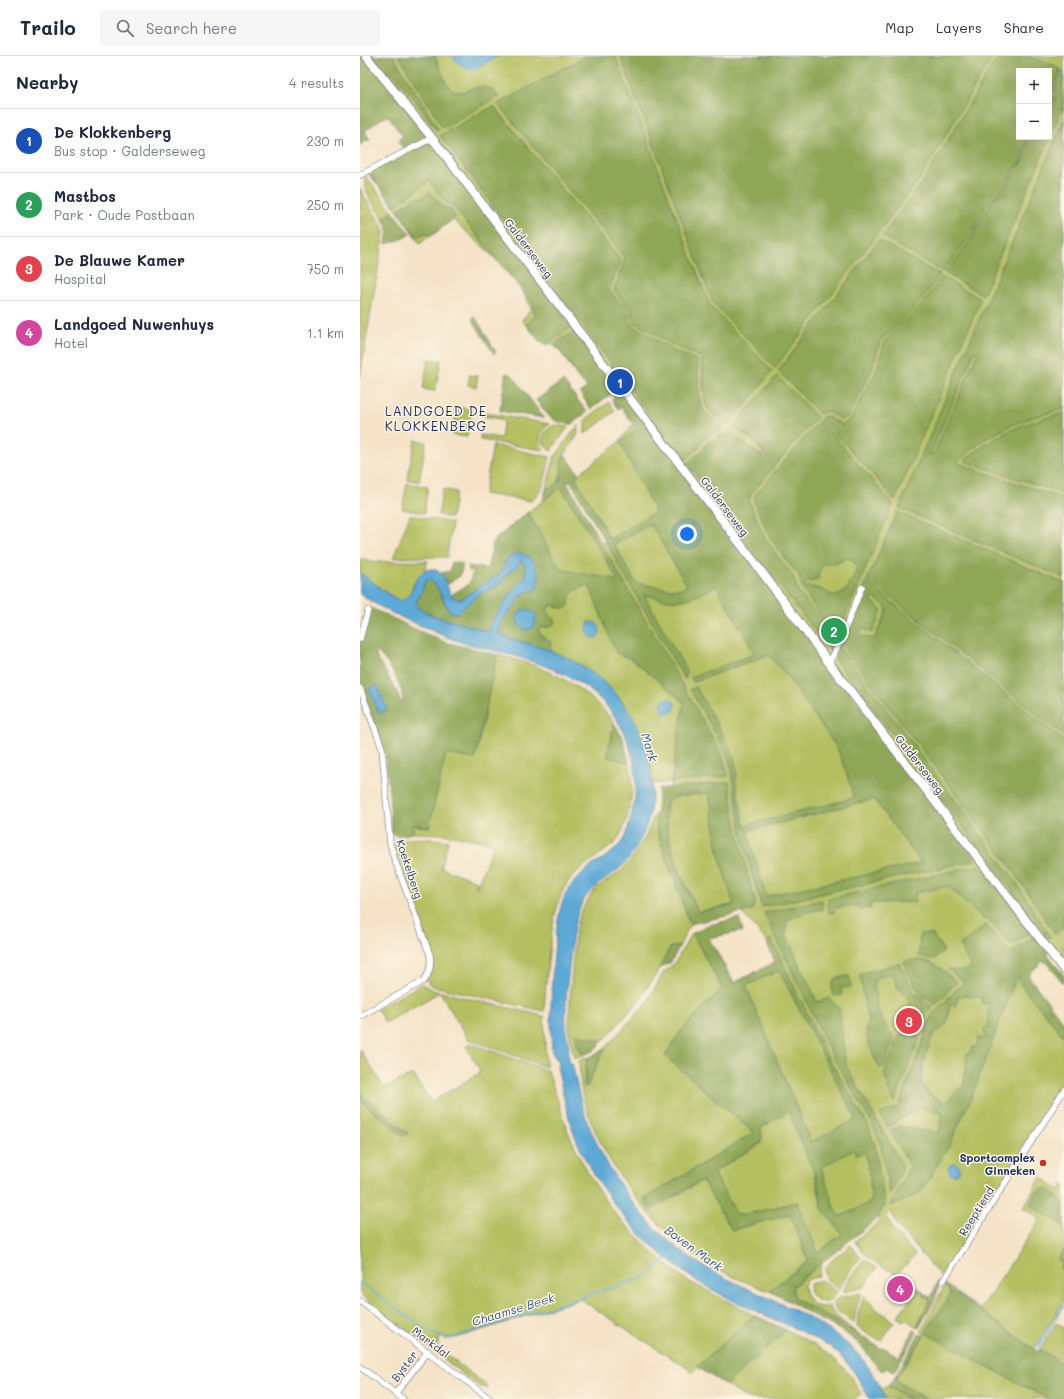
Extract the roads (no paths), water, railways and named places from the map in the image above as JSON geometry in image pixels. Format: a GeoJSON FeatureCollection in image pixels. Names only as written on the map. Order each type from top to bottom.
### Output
{"type":"FeatureCollection","features":[{"type":"Feature","properties":{"kind":"street","name":"Galderseweg"},"geometry":{"type":"LineString","coordinates":[[366,56],[432,138],[764,575],[829,663],[1064,970]]}},
{"type":"Feature","properties":{"kind":"street"},"geometry":{"type":"LineString","coordinates":[[360,175],[432,138]]}},
{"type":"Feature","properties":{"kind":"street"},"geometry":{"type":"LineString","coordinates":[[829,663],[839,644],[862,587]]}},
{"type":"Feature","properties":{"kind":"street"},"geometry":{"type":"LineString","coordinates":[[360,639],[368,610]]}},
{"type":"Feature","properties":{"kind":"street","name":"Koekelberg"},"geometry":{"type":"LineString","coordinates":[[360,688],[382,748],[390,843],[394,858],[430,955],[431,966],[429,974],[424,981],[360,1016]]}},
{"type":"Feature","properties":{"kind":"street","name":"Reeptiend"},"geometry":{"type":"LineString","coordinates":[[943,1281],[1064,1090]]}},
{"type":"Feature","properties":{"kind":"street","name":"Markdal"},"geometry":{"type":"LineString","coordinates":[[360,1300],[490,1399]]}},
{"type":"Feature","properties":{"kind":"street","name":"Byster"},"geometry":{"type":"LineString","coordinates":[[395,1394],[428,1351]]}},
{"type":"Feature","properties":{"kind":"street"},"geometry":{"type":"LineString","coordinates":[[360,1367],[403,1399]]}},
{"type":"Feature","properties":{"kind":"water"},"geometry":{"type":"Polygon","coordinates":[[[452,56],[498,56],[472,70],[466,68],[452,56]]]}},
{"type":"Feature","properties":{"kind":"water"},"geometry":{"type":"Polygon","coordinates":[[[519,553],[525,554],[530,558],[537,568],[539,580],[534,591],[527,592],[522,595],[501,622],[499,630],[500,635],[542,648],[572,660],[598,677],[612,690],[635,721],[643,738],[651,775],[652,795],[650,810],[642,836],[634,852],[625,863],[593,888],[589,893],[580,907],[573,932],[566,1003],[566,1034],[569,1046],[568,1059],[569,1063],[572,1063],[579,1096],[594,1137],[604,1158],[629,1198],[644,1216],[678,1249],[723,1277],[778,1302],[830,1331],[853,1349],[871,1371],[885,1399],[869,1399],[847,1363],[829,1346],[707,1287],[665,1257],[627,1220],[595,1176],[583,1154],[568,1115],[557,1066],[559,1065],[558,1059],[556,1059],[552,1052],[552,990],[556,932],[558,918],[569,888],[585,871],[614,850],[626,834],[632,814],[636,778],[629,744],[622,728],[601,700],[573,679],[543,665],[449,638],[407,620],[375,604],[360,594],[360,573],[388,594],[401,601],[410,594],[421,574],[431,569],[437,570],[441,574],[452,596],[456,599],[461,599],[499,574],[507,560],[513,555],[519,553]],[[522,561],[510,571],[501,583],[478,595],[459,612],[452,613],[449,611],[438,588],[430,579],[426,580],[422,592],[417,600],[416,607],[434,616],[490,632],[490,624],[512,592],[526,576],[525,564],[522,561]]]}},
{"type":"Feature","properties":{"kind":"water"},"geometry":{"type":"Polygon","coordinates":[[[523,609],[536,613],[533,628],[525,630],[519,626],[517,617],[523,609]]]}},
{"type":"Feature","properties":{"kind":"water"},"geometry":{"type":"Polygon","coordinates":[[[589,622],[596,623],[600,628],[597,638],[590,637],[588,633],[587,630],[589,622]]]}},
{"type":"Feature","properties":{"kind":"water"},"geometry":{"type":"Polygon","coordinates":[[[377,685],[387,710],[379,713],[369,689],[377,685]]]}},
{"type":"Feature","properties":{"kind":"water"},"geometry":{"type":"Polygon","coordinates":[[[668,699],[673,701],[675,706],[673,711],[668,713],[663,711],[661,706],[663,701],[668,699]]]}},
{"type":"Feature","properties":{"kind":"water"},"geometry":{"type":"Polygon","coordinates":[[[954,1163],[958,1165],[960,1169],[958,1173],[954,1175],[950,1173],[948,1169],[950,1165],[954,1163]]]}},
{"type":"Feature","properties":{"kind":"waterway","name":"Chaamse Beek"},"geometry":{"type":"LineString","coordinates":[[360,1282],[429,1332],[442,1337],[452,1338],[646,1277],[653,1272],[667,1257]]}},
{"type":"Feature","properties":{"kind":"waterway"},"geometry":{"type":"LineString","coordinates":[[1038,1347],[1064,1305]]}},
{"type":"Feature","properties":{"kind":"place","name":"De Klokkenberg"},"geometry":{"type":"Point","coordinates":[620,382]}},
{"type":"Feature","properties":{"kind":"place","name":"Mastbos"},"geometry":{"type":"Point","coordinates":[834,631]}},
{"type":"Feature","properties":{"kind":"place","name":"De Blauwe Kamer"},"geometry":{"type":"Point","coordinates":[909,1021]}},
{"type":"Feature","properties":{"kind":"place","name":"Sportcomplex Ginneken"},"geometry":{"type":"Point","coordinates":[1043,1163]}},
{"type":"Feature","properties":{"kind":"place","name":"Landgoed Nuwenhuys"},"geometry":{"type":"Point","coordinates":[900,1289]}},
{"type":"Feature","properties":{"kind":"district","name":"LANDGOED DE KLOKKENBERG"},"geometry":{"type":"Point","coordinates":[436,418]}},
{"type":"Feature","properties":{"kind":"water label","name":"Mark"},"geometry":{"type":"Point","coordinates":[650,747]}},
{"type":"Feature","properties":{"kind":"water label","name":"Boven Mark"},"geometry":{"type":"Point","coordinates":[694,1248]}}]}
